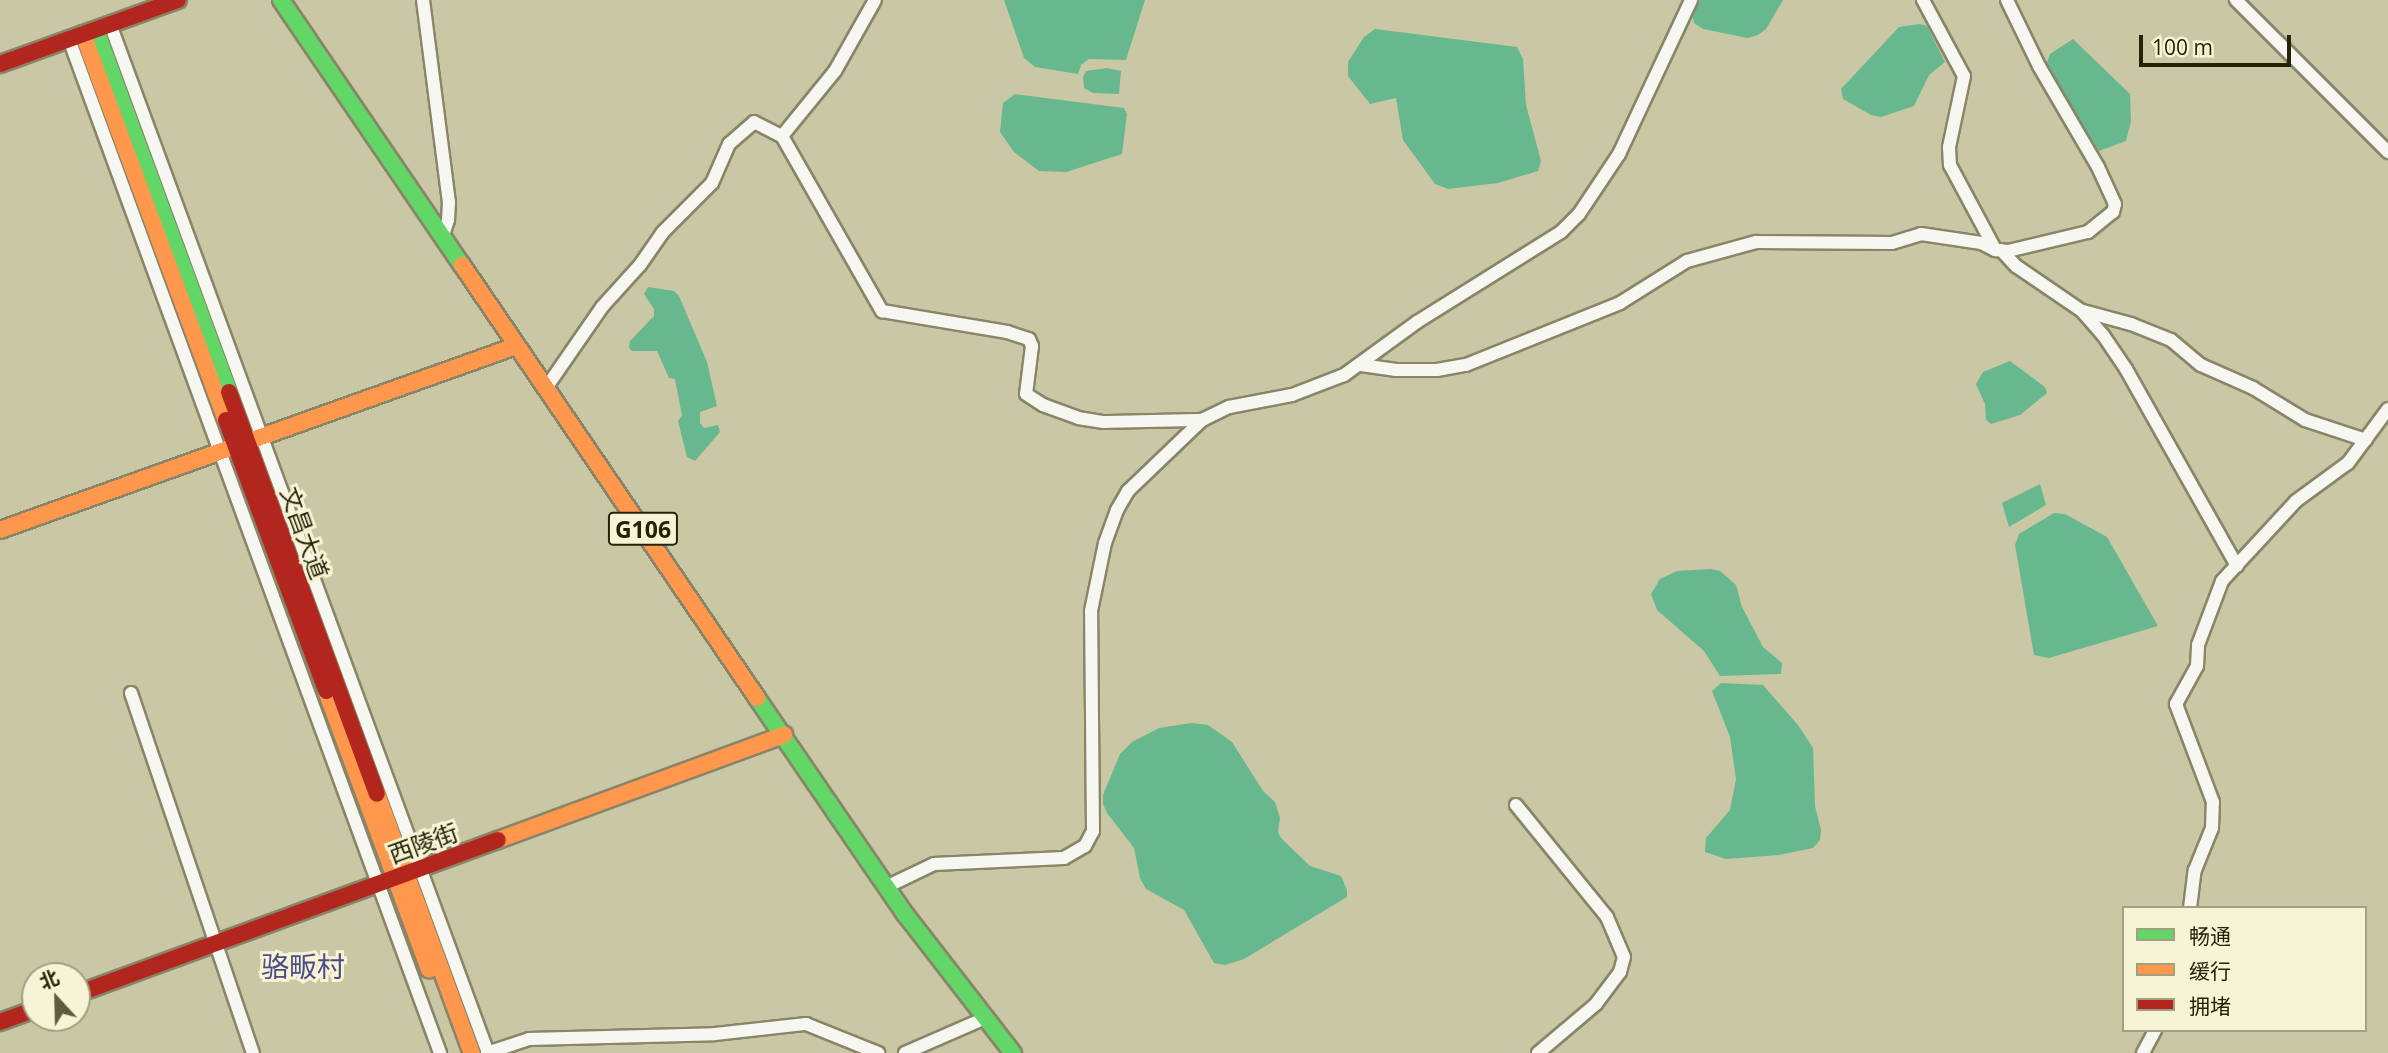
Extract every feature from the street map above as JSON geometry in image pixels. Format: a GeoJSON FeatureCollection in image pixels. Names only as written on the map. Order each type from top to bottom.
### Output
{"type":"FeatureCollection","features":[{"type":"Feature","properties":{"kind":"main road"},"geometry":{"type":"LineString","coordinates":[[0,64],[178,0]]}},
{"type":"Feature","properties":{"kind":"main road","name":"G106"},"geometry":{"type":"LineString","coordinates":[[281,0],[886,887],[1013,1053]]}},
{"type":"Feature","properties":{"kind":"main road","name":"文昌大道"},"geometry":{"type":"LineString","coordinates":[[90,32],[241,444],[407,873],[472,1053]]}},
{"type":"Feature","properties":{"kind":"main road"},"geometry":{"type":"LineString","coordinates":[[0,530],[516,346]]}},
{"type":"Feature","properties":{"kind":"main road","name":"西陵街"},"geometry":{"type":"LineString","coordinates":[[91,989],[784,735]]}},
{"type":"Feature","properties":{"kind":"main road","name":"文昌大道"},"geometry":{"type":"LineString","coordinates":[[407,873],[459,1053]]}},
{"type":"Feature","properties":{"kind":"main road"},"geometry":{"type":"LineString","coordinates":[[0,1022],[21,1014]]}},
{"type":"Feature","properties":{"kind":"street"},"geometry":{"type":"LineString","coordinates":[[422,0],[449,202],[442,238]]}},
{"type":"Feature","properties":{"kind":"street"},"geometry":{"type":"LineString","coordinates":[[782,135],[835,71],[875,0]]}},
{"type":"Feature","properties":{"kind":"street"},"geometry":{"type":"LineString","coordinates":[[886,887],[934,864],[1064,858],[1076,854],[1088,842],[1093,831],[1091,611],[1099,565],[1117,510],[1128,491],[1202,420],[1229,407],[1308,390],[1361,365],[1417,323],[1550,241],[1571,222],[1624,145],[1668,43],[1691,0]]}},
{"type":"Feature","properties":{"kind":"street"},"geometry":{"type":"LineString","coordinates":[[1923,0],[1964,76],[1948,147],[1950,165],[1998,250],[2016,266],[2082,311],[2126,369],[2237,566]]}},
{"type":"Feature","properties":{"kind":"street"},"geometry":{"type":"LineString","coordinates":[[1361,365],[1395,370],[1437,370],[1466,365],[1620,303],[1687,261],[1756,242],[1892,243],[1921,234],[1981,243],[1998,250],[2021,249],[2088,232],[2113,212],[2115,204],[2098,167],[2039,66],[2007,0]]}},
{"type":"Feature","properties":{"kind":"street"},"geometry":{"type":"LineString","coordinates":[[2236,0],[2388,152]]}},
{"type":"Feature","properties":{"kind":"street"},"geometry":{"type":"LineString","coordinates":[[90,32],[241,444],[407,873],[488,1053],[529,1039],[715,1034],[806,1024],[878,1053]]}},
{"type":"Feature","properties":{"kind":"street"},"geometry":{"type":"LineString","coordinates":[[545,388],[602,307],[640,265],[662,233],[712,183],[729,144],[754,122],[782,135],[882,311],[1007,332],[1029,339],[1032,346],[1026,394],[1043,405],[1078,418],[1104,422],[1202,420]]}},
{"type":"Feature","properties":{"kind":"street"},"geometry":{"type":"LineString","coordinates":[[2082,311],[2131,324],[2171,340],[2201,365],[2253,388],[2305,420],[2366,440]]}},
{"type":"Feature","properties":{"kind":"street"},"geometry":{"type":"LineString","coordinates":[[2190,906],[2195,870],[2212,828],[2213,802],[2176,704],[2197,666],[2199,645],[2222,581],[2297,500],[2333,477],[2366,440],[2388,409]]}},
{"type":"Feature","properties":{"kind":"street"},"geometry":{"type":"LineString","coordinates":[[241,444],[379,883],[440,1053]]}},
{"type":"Feature","properties":{"kind":"street"},"geometry":{"type":"LineString","coordinates":[[131,693],[253,1053]]}},
{"type":"Feature","properties":{"kind":"street"},"geometry":{"type":"LineString","coordinates":[[1516,806],[1607,917],[1624,957],[1620,972],[1596,1004],[1538,1053]]}},
{"type":"Feature","properties":{"kind":"street"},"geometry":{"type":"LineString","coordinates":[[905,1053],[985,1018]]}},
{"type":"Feature","properties":{"kind":"street"},"geometry":{"type":"LineString","coordinates":[[2143,1053],[2154,1032]]}},
{"type":"Feature","properties":{"kind":"shaded area"},"geometry":{"type":"Polygon","coordinates":[[[1004,0],[1145,0],[1126,60],[1089,59],[1081,65],[1078,74],[1035,67],[1024,58],[1004,0]]]}},
{"type":"Feature","properties":{"kind":"shaded area"},"geometry":{"type":"Polygon","coordinates":[[[1700,0],[1783,0],[1766,29],[1748,38],[1703,29],[1694,23],[1692,13],[1700,0]]]}},
{"type":"Feature","properties":{"kind":"shaded area"},"geometry":{"type":"Polygon","coordinates":[[[1920,24],[1927,26],[1945,62],[1929,75],[1914,106],[1881,117],[1871,115],[1843,99],[1841,89],[1899,27],[1920,24]]]}},
{"type":"Feature","properties":{"kind":"shaded area"},"geometry":{"type":"Polygon","coordinates":[[[1375,29],[1517,47],[1523,59],[1526,105],[1541,161],[1538,171],[1498,183],[1448,189],[1435,184],[1403,140],[1396,98],[1370,104],[1348,76],[1348,62],[1364,37],[1375,29]]]}},
{"type":"Feature","properties":{"kind":"shaded area"},"geometry":{"type":"Polygon","coordinates":[[[2073,39],[2130,94],[2131,121],[2126,141],[2099,151],[2049,71],[2047,63],[2050,54],[2073,39]]]}},
{"type":"Feature","properties":{"kind":"shaded area"},"geometry":{"type":"Polygon","coordinates":[[[1107,68],[1121,71],[1119,94],[1093,93],[1084,88],[1083,77],[1086,71],[1107,68]]]}},
{"type":"Feature","properties":{"kind":"shaded area"},"geometry":{"type":"Polygon","coordinates":[[[1015,94],[1124,108],[1127,114],[1122,154],[1066,172],[1039,171],[1014,152],[1000,132],[1003,103],[1015,94]]]}},
{"type":"Feature","properties":{"kind":"shaded area"},"geometry":{"type":"Polygon","coordinates":[[[648,287],[674,291],[679,296],[707,362],[717,406],[700,412],[700,423],[704,428],[718,425],[720,432],[695,461],[687,457],[678,421],[682,416],[675,379],[669,378],[657,351],[632,351],[629,348],[630,341],[654,316],[654,309],[644,294],[648,287]]]}},
{"type":"Feature","properties":{"kind":"shaded area"},"geometry":{"type":"Polygon","coordinates":[[[2010,361],[2045,387],[2047,393],[2020,415],[1991,424],[1986,420],[1985,404],[1976,384],[1983,372],[2010,361]]]}},
{"type":"Feature","properties":{"kind":"shaded area"},"geometry":{"type":"Polygon","coordinates":[[[2040,484],[2046,505],[2009,527],[2002,503],[2040,484]]]}},
{"type":"Feature","properties":{"kind":"shaded area"},"geometry":{"type":"Polygon","coordinates":[[[2054,513],[2065,514],[2107,537],[2158,626],[2049,658],[2034,655],[2015,545],[2019,534],[2054,513]]]}},
{"type":"Feature","properties":{"kind":"shaded area"},"geometry":{"type":"Polygon","coordinates":[[[1677,571],[1720,571],[1736,585],[1742,607],[1763,647],[1782,663],[1781,674],[1720,676],[1704,651],[1657,610],[1651,594],[1660,579],[1677,571]]]}},
{"type":"Feature","properties":{"kind":"shaded area"},"geometry":{"type":"Polygon","coordinates":[[[1721,683],[1763,685],[1798,725],[1813,748],[1815,806],[1821,830],[1820,840],[1813,848],[1779,855],[1726,859],[1705,852],[1706,838],[1730,810],[1736,779],[1730,737],[1712,691],[1721,683]]]}},
{"type":"Feature","properties":{"kind":"shaded area"},"geometry":{"type":"Polygon","coordinates":[[[1192,723],[1208,725],[1232,742],[1263,791],[1275,802],[1280,818],[1278,832],[1281,838],[1310,866],[1341,876],[1347,890],[1347,897],[1244,959],[1225,965],[1214,963],[1184,910],[1146,889],[1140,878],[1134,848],[1103,804],[1103,795],[1120,754],[1132,742],[1159,728],[1192,723]]]}},
{"type":"Feature","properties":{"kind":"traffic: fast"},"geometry":{"type":"LineString","coordinates":[[281,0],[462,265]]}},
{"type":"Feature","properties":{"kind":"traffic: fast"},"geometry":{"type":"LineString","coordinates":[[96,30],[229,392]]}},
{"type":"Feature","properties":{"kind":"traffic: fast"},"geometry":{"type":"LineString","coordinates":[[757,698],[905,914],[1013,1053]]}},
{"type":"Feature","properties":{"kind":"traffic: slow"},"geometry":{"type":"LineString","coordinates":[[83,34],[226,420]]}},
{"type":"Feature","properties":{"kind":"traffic: slow"},"geometry":{"type":"LineString","coordinates":[[462,265],[757,698]]}},
{"type":"Feature","properties":{"kind":"traffic: slow"},"geometry":{"type":"LineString","coordinates":[[0,530],[516,346]]}},
{"type":"Feature","properties":{"kind":"traffic: slow"},"geometry":{"type":"LineString","coordinates":[[326,691],[429,970]]}},
{"type":"Feature","properties":{"kind":"traffic: slow"},"geometry":{"type":"LineString","coordinates":[[498,840],[784,735]]}},
{"type":"Feature","properties":{"kind":"traffic: slow"},"geometry":{"type":"LineString","coordinates":[[377,794],[472,1053]]}},
{"type":"Feature","properties":{"kind":"traffic: jam"},"geometry":{"type":"LineString","coordinates":[[0,64],[178,0]]}},
{"type":"Feature","properties":{"kind":"traffic: jam"},"geometry":{"type":"LineString","coordinates":[[229,392],[377,794]]}},
{"type":"Feature","properties":{"kind":"traffic: jam"},"geometry":{"type":"LineString","coordinates":[[226,420],[326,691]]}},
{"type":"Feature","properties":{"kind":"traffic: jam"},"geometry":{"type":"LineString","coordinates":[[91,989],[498,840]]}},
{"type":"Feature","properties":{"kind":"traffic: jam"},"geometry":{"type":"LineString","coordinates":[[0,1022],[21,1014]]}},
{"type":"Feature","properties":{"kind":"district","name":"骆畈村"},"geometry":{"type":"Point","coordinates":[303,966]}}]}
